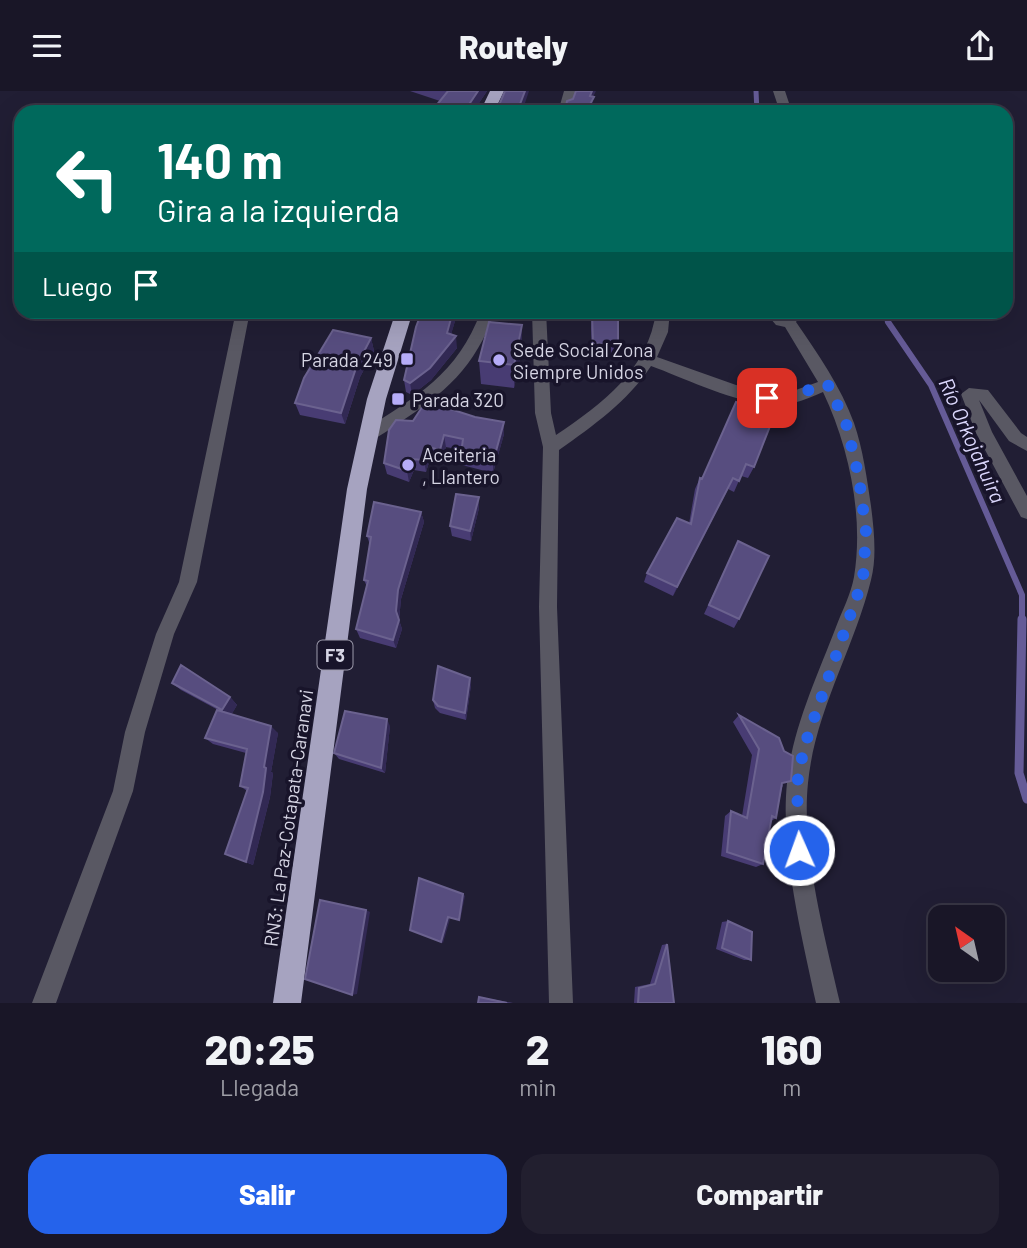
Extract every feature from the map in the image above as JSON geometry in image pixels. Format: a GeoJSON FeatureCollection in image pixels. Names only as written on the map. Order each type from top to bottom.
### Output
{"type":"FeatureCollection","features":[{"type":"Feature","properties":{"kind":"highway","name":"RN3: La Paz-Cotapata-Caranavi"},"geometry":{"type":"LineString","coordinates":[[287,1003],[352,520],[372,407],[402,319]]}},
{"type":"Feature","properties":{"kind":"street"},"geometry":{"type":"LineString","coordinates":[[44,1003],[123,791],[135,732],[165,634],[188,583],[241,319]]}},
{"type":"Feature","properties":{"kind":"street"},"geometry":{"type":"LineString","coordinates":[[368,435],[443,386],[482,334],[486,319]]}},
{"type":"Feature","properties":{"kind":"street"},"geometry":{"type":"LineString","coordinates":[[538,319],[543,413],[551,447],[548,607],[561,1003]]}},
{"type":"Feature","properties":{"kind":"street"},"geometry":{"type":"LineString","coordinates":[[551,447],[597,416],[625,388],[655,348],[664,319]]}},
{"type":"Feature","properties":{"kind":"street"},"geometry":{"type":"LineString","coordinates":[[793,319],[846,423],[859,478],[866,532],[863,579],[811,723],[797,784],[799,850],[828,1003]]}},
{"type":"Feature","properties":{"kind":"street"},"geometry":{"type":"LineString","coordinates":[[647,359],[767,398],[800,396],[813,387],[828,385]]}},
{"type":"Feature","properties":{"kind":"street"},"geometry":{"type":"LineString","coordinates":[[1027,445],[1009,430],[983,394],[969,394],[984,433],[1027,512]]}},
{"type":"Feature","properties":{"kind":"building"},"geometry":{"type":"Polygon","coordinates":[[[448,91],[478,91],[469,105],[437,105],[448,91]]]}},
{"type":"Feature","properties":{"kind":"building"},"geometry":{"type":"Polygon","coordinates":[[[505,91],[525,91],[520,105],[499,105],[505,91]]]}},
{"type":"Feature","properties":{"kind":"building"},"geometry":{"type":"Polygon","coordinates":[[[576,91],[592,91],[590,96],[594,97],[590,105],[566,105],[567,101],[573,99],[576,91]]]}},
{"type":"Feature","properties":{"kind":"building"},"geometry":{"type":"Polygon","coordinates":[[[419,319],[451,319],[447,333],[456,336],[430,368],[410,383],[404,380],[419,319]]]}},
{"type":"Feature","properties":{"kind":"building"},"geometry":{"type":"Polygon","coordinates":[[[592,319],[618,319],[618,346],[593,343],[592,319]]]}},
{"type":"Feature","properties":{"kind":"building"},"geometry":{"type":"Polygon","coordinates":[[[489,322],[522,325],[514,365],[479,361],[489,322]]]}},
{"type":"Feature","properties":{"kind":"building"},"geometry":{"type":"Polygon","coordinates":[[[333,330],[371,338],[357,365],[341,413],[295,403],[304,378],[333,330]]]}},
{"type":"Feature","properties":{"kind":"building"},"geometry":{"type":"Polygon","coordinates":[[[430,395],[452,399],[447,408],[504,422],[493,462],[461,454],[463,439],[444,435],[440,450],[428,447],[424,460],[411,459],[407,471],[384,463],[389,430],[396,420],[413,421],[430,395]]]}},
{"type":"Feature","properties":{"kind":"building"},"geometry":{"type":"Polygon","coordinates":[[[736,402],[774,416],[754,467],[746,464],[739,481],[733,478],[677,587],[647,573],[677,518],[691,524],[700,478],[702,479],[736,402]]]}},
{"type":"Feature","properties":{"kind":"building"},"geometry":{"type":"Polygon","coordinates":[[[456,494],[479,497],[470,531],[450,526],[456,494]]]}},
{"type":"Feature","properties":{"kind":"building"},"geometry":{"type":"Polygon","coordinates":[[[374,502],[421,512],[398,590],[396,611],[399,620],[393,640],[356,629],[368,581],[364,580],[371,537],[367,536],[374,502]]]}},
{"type":"Feature","properties":{"kind":"building"},"geometry":{"type":"Polygon","coordinates":[[[738,541],[769,556],[739,619],[709,605],[738,541]]]}},
{"type":"Feature","properties":{"kind":"building"},"geometry":{"type":"Polygon","coordinates":[[[181,665],[230,697],[222,710],[172,683],[181,665]]]}},
{"type":"Feature","properties":{"kind":"building"},"geometry":{"type":"Polygon","coordinates":[[[438,666],[470,678],[465,713],[438,706],[433,700],[438,666]]]}},
{"type":"Feature","properties":{"kind":"building"},"geometry":{"type":"Polygon","coordinates":[[[217,710],[271,726],[263,792],[246,862],[225,854],[248,788],[240,786],[247,749],[205,738],[217,710]]]}},
{"type":"Feature","properties":{"kind":"building"},"geometry":{"type":"Polygon","coordinates":[[[345,711],[387,719],[381,768],[334,753],[345,711]]]}},
{"type":"Feature","properties":{"kind":"building"},"geometry":{"type":"Polygon","coordinates":[[[739,715],[779,738],[784,751],[793,756],[791,781],[782,783],[776,818],[772,816],[763,864],[727,852],[731,811],[747,818],[759,749],[739,715]]]}},
{"type":"Feature","properties":{"kind":"building"},"geometry":{"type":"Polygon","coordinates":[[[419,878],[463,894],[459,920],[448,917],[441,942],[410,930],[419,878]]]}},
{"type":"Feature","properties":{"kind":"building"},"geometry":{"type":"Polygon","coordinates":[[[320,900],[366,910],[352,995],[305,979],[320,900]]]}},
{"type":"Feature","properties":{"kind":"building"},"geometry":{"type":"Polygon","coordinates":[[[728,921],[752,932],[751,960],[722,948],[728,921]]]}},
{"type":"Feature","properties":{"kind":"building"},"geometry":{"type":"Polygon","coordinates":[[[667,944],[674,1003],[638,1003],[639,988],[655,984],[667,944]]]}},
{"type":"Feature","properties":{"kind":"building"},"geometry":{"type":"Polygon","coordinates":[[[479,997],[507,1003],[478,1003],[479,997]]]}},
{"type":"Feature","properties":{"kind":"waterway","name":"Río Orkojahuira"},"geometry":{"type":"LineString","coordinates":[[756,91],[757,105]]}},
{"type":"Feature","properties":{"kind":"waterway","name":"Río Orkojahuira"},"geometry":{"type":"LineString","coordinates":[[886,319],[889,323]]}},
{"type":"Feature","properties":{"kind":"waterway","name":"Río Orkojahuira"},"geometry":{"type":"LineString","coordinates":[[888,322],[931,385],[1022,595],[1022,619]]}},
{"type":"Feature","properties":{"kind":"waterway","name":"Río Orkojahuira"},"geometry":{"type":"LineString","coordinates":[[1022,619],[1019,773],[1027,799]]}},
{"type":"Feature","properties":{"kind":"place","name":"Parada 249"},"geometry":{"type":"Point","coordinates":[407,359]}},
{"type":"Feature","properties":{"kind":"place","name":"Sede Social Zona Siempre Unidos"},"geometry":{"type":"Point","coordinates":[499,360]}},
{"type":"Feature","properties":{"kind":"place","name":"Parada 320"},"geometry":{"type":"Point","coordinates":[398,399]}},
{"type":"Feature","properties":{"kind":"place","name":"Aceiteria , Llantero"},"geometry":{"type":"Point","coordinates":[408,465]}},
{"type":"Feature","properties":{"kind":"route"},"geometry":{"type":"LineString","coordinates":[[767,398],[800,396],[813,387],[828,385],[846,423],[859,478],[866,532],[863,579],[818,700],[804,747],[797,784],[799,850]]}}]}
